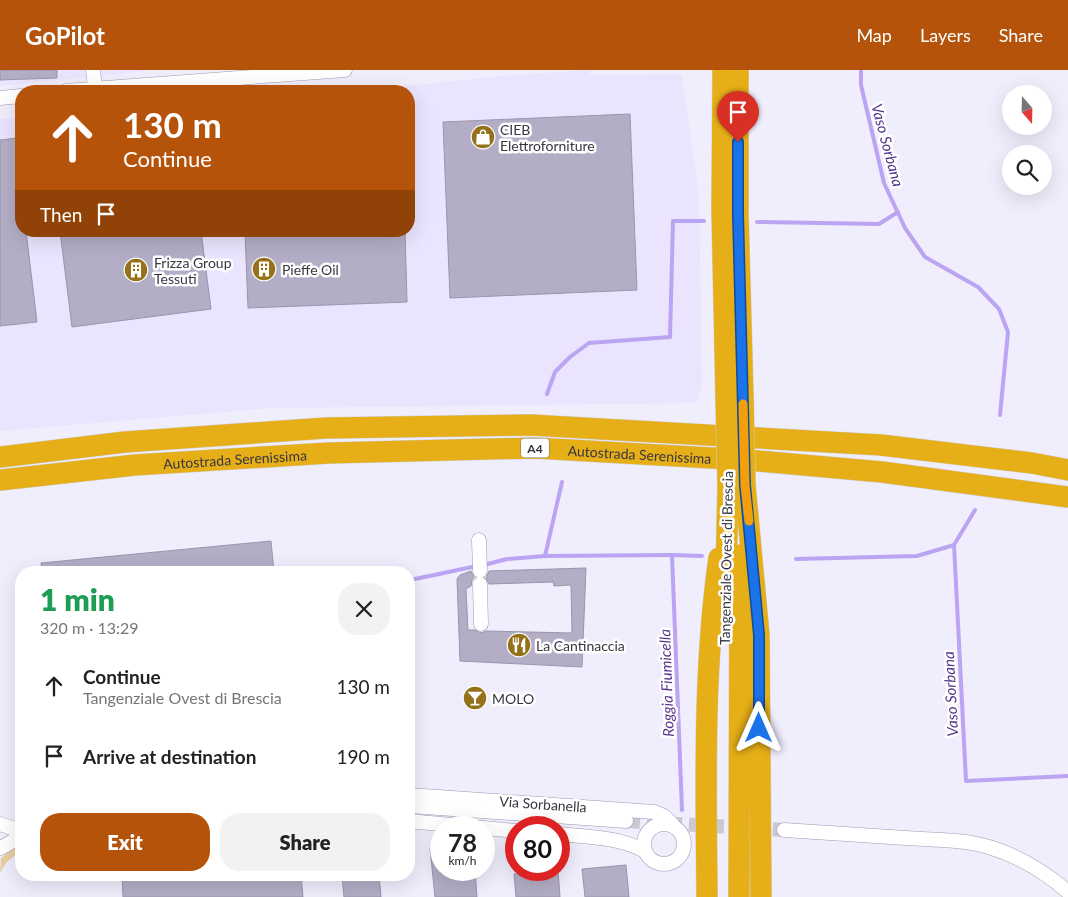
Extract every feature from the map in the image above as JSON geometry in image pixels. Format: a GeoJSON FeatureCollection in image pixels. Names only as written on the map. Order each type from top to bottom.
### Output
{"type":"FeatureCollection","features":[{"type":"Feature","properties":{"kind":"highway","name":"Tangenziale Ovest di Brescia"},"geometry":{"type":"LineString","coordinates":[[723,70],[722,210],[734,398]]}},
{"type":"Feature","properties":{"kind":"highway","name":"Tangenziale Ovest di Brescia"},"geometry":{"type":"LineString","coordinates":[[725,897],[738,214],[738,70]]}},
{"type":"Feature","properties":{"kind":"highway","name":"Autostrada Serenissima"},"geometry":{"type":"LineString","coordinates":[[0,457],[125,442],[326,428],[531,425],[881,445],[1022,462],[1068,470]]}},
{"type":"Feature","properties":{"kind":"highway","name":"Autostrada Serenissima"},"geometry":{"type":"LineString","coordinates":[[0,480],[135,464],[329,453],[535,448],[747,460],[942,480],[1068,497]]}},
{"type":"Feature","properties":{"kind":"highway","name":"Tangenziale Ovest di Brescia"},"geometry":{"type":"LineString","coordinates":[[733,491],[740,548],[739,897]]}},
{"type":"Feature","properties":{"kind":"highway"},"geometry":{"type":"LineString","coordinates":[[733,491],[759,635],[761,897]]}},
{"type":"Feature","properties":{"kind":"highway"},"geometry":{"type":"LineString","coordinates":[[707,897],[706,720],[714,596],[733,491]]}},
{"type":"Feature","properties":{"kind":"highway"},"geometry":{"type":"LineString","coordinates":[[759,764],[767,812],[768,897]]}},
{"type":"Feature","properties":{"kind":"street"},"geometry":{"type":"LineString","coordinates":[[93,70],[95,85]]}},
{"type":"Feature","properties":{"kind":"street"},"geometry":{"type":"LineString","coordinates":[[130,85],[268,73],[346,70]]}},
{"type":"Feature","properties":{"kind":"street"},"geometry":{"type":"LineString","coordinates":[[0,98],[15,97]]}},
{"type":"Feature","properties":{"kind":"street"},"geometry":{"type":"LineString","coordinates":[[479,540],[481,624]]}},
{"type":"Feature","properties":{"kind":"street","name":"Via Sorbanella"},"geometry":{"type":"LineString","coordinates":[[415,795],[654,812],[664,816],[673,825]]}},
{"type":"Feature","properties":{"kind":"street"},"geometry":{"type":"LineString","coordinates":[[415,806],[626,821]]}},
{"type":"Feature","properties":{"kind":"street"},"geometry":{"type":"LineString","coordinates":[[415,822],[430,823]]}},
{"type":"Feature","properties":{"kind":"street"},"geometry":{"type":"LineString","coordinates":[[570,835],[618,840],[634,845],[645,851],[656,862],[664,864],[672,863],[678,859],[685,845],[684,837],[680,830],[673,825],[666,823],[658,825],[646,835],[645,851]]}},
{"type":"Feature","properties":{"kind":"street"},"geometry":{"type":"LineString","coordinates":[[0,824],[15,829]]}},
{"type":"Feature","properties":{"kind":"street"},"geometry":{"type":"LineString","coordinates":[[0,829],[3,841],[0,848]]}},
{"type":"Feature","properties":{"kind":"street"},"geometry":{"type":"LineString","coordinates":[[784,830],[954,841],[988,847],[1012,855],[1032,865],[1051,877],[1068,892]]}},
{"type":"Feature","properties":{"kind":"street"},"geometry":{"type":"LineString","coordinates":[[0,848],[15,839]]}},
{"type":"Feature","properties":{"kind":"shaded area"},"geometry":{"type":"Polygon","coordinates":[[[0,70],[154,70],[0,86],[0,70]]]}},
{"type":"Feature","properties":{"kind":"shaded area"},"geometry":{"type":"Polygon","coordinates":[[[590,70],[590,75],[682,74],[699,197],[702,385],[697,403],[272,408],[0,431],[0,119],[15,118],[15,237],[415,237],[415,85],[413,85],[500,76],[590,70]]]}},
{"type":"Feature","properties":{"kind":"shaded area"},"geometry":{"type":"Polygon","coordinates":[[[15,848],[15,855],[6,863],[0,873],[1,858],[15,848]]]}},
{"type":"Feature","properties":{"kind":"building"},"geometry":{"type":"Polygon","coordinates":[[[0,70],[57,70],[57,78],[0,80],[0,70]]]}},
{"type":"Feature","properties":{"kind":"building"},"geometry":{"type":"Polygon","coordinates":[[[630,114],[637,290],[450,298],[443,122],[630,114]]]}},
{"type":"Feature","properties":{"kind":"building"},"geometry":{"type":"Polygon","coordinates":[[[15,138],[15,237],[27,237],[37,322],[0,326],[0,140],[15,138]]]}},
{"type":"Feature","properties":{"kind":"building","name":"Frizza Group Tessuti"},"geometry":{"type":"Polygon","coordinates":[[[61,237],[202,237],[211,309],[72,327],[61,237]]]}},
{"type":"Feature","properties":{"kind":"building"},"geometry":{"type":"Polygon","coordinates":[[[245,237],[405,237],[407,302],[248,308],[245,237]]]}},
{"type":"Feature","properties":{"kind":"building"},"geometry":{"type":"Polygon","coordinates":[[[271,541],[273,566],[41,566],[41,563],[271,541]]]}},
{"type":"Feature","properties":{"kind":"building"},"geometry":{"type":"Polygon","coordinates":[[[586,568],[582,667],[460,661],[457,579],[460,575],[471,571],[474,577],[471,586],[466,589],[468,630],[475,630],[481,633],[487,631],[572,633],[571,585],[554,586],[553,582],[489,584],[486,578],[489,571],[586,568]]]}},
{"type":"Feature","properties":{"kind":"building"},"geometry":{"type":"Polygon","coordinates":[[[626,865],[629,897],[585,897],[582,869],[626,865]]]}},
{"type":"Feature","properties":{"kind":"building"},"geometry":{"type":"Polygon","coordinates":[[[122,881],[302,881],[303,897],[123,897],[122,881]]]}},
{"type":"Feature","properties":{"kind":"building"},"geometry":{"type":"Polygon","coordinates":[[[342,881],[380,881],[381,897],[344,897],[342,881]]]}},
{"type":"Feature","properties":{"kind":"building"},"geometry":{"type":"Polygon","coordinates":[[[433,881],[476,881],[477,897],[435,897],[433,881]]]}},
{"type":"Feature","properties":{"kind":"building"},"geometry":{"type":"Polygon","coordinates":[[[515,881],[559,881],[560,897],[516,897],[515,881]]]}},
{"type":"Feature","properties":{"kind":"waterway","name":"Vaso Sorbana"},"geometry":{"type":"LineString","coordinates":[[861,70],[861,85],[884,183],[905,228],[925,257],[978,287],[999,309],[1008,332],[1000,415]]}},
{"type":"Feature","properties":{"kind":"waterway","name":"Roggia Fiumicella"},"geometry":{"type":"LineString","coordinates":[[757,222],[879,224],[898,212]]}},
{"type":"Feature","properties":{"kind":"waterway","name":"Roggia Fiumicella"},"geometry":{"type":"LineString","coordinates":[[547,394],[555,372],[570,357],[589,343],[670,337],[673,221],[704,221]]}},
{"type":"Feature","properties":{"kind":"waterway","name":"Roggia Fiumicella"},"geometry":{"type":"LineString","coordinates":[[484,565],[507,559],[545,556],[562,482]]}},
{"type":"Feature","properties":{"kind":"waterway","name":"Vaso Sorbana"},"geometry":{"type":"LineString","coordinates":[[975,510],[954,545],[966,781],[1068,776]]}},
{"type":"Feature","properties":{"kind":"waterway","name":"Roggia Fiumicella"},"geometry":{"type":"LineString","coordinates":[[796,559],[917,556],[954,545]]}},
{"type":"Feature","properties":{"kind":"waterway","name":"Roggia Fiumicella"},"geometry":{"type":"LineString","coordinates":[[545,556],[672,555]]}},
{"type":"Feature","properties":{"kind":"waterway","name":"Roggia Fiumicella"},"geometry":{"type":"LineString","coordinates":[[682,810],[672,555],[702,556]]}},
{"type":"Feature","properties":{"kind":"waterway","name":"Roggia Fiumicella"},"geometry":{"type":"LineString","coordinates":[[415,579],[477,566]]}},
{"type":"Feature","properties":{"kind":"tunnel"},"geometry":{"type":"LineString","coordinates":[[626,821],[784,830]]}},
{"type":"Feature","properties":{"kind":"slow traffic"},"geometry":{"type":"LineString","coordinates":[[743,404],[745,485],[749,521]]}},
{"type":"Feature","properties":{"kind":"place","name":"CIEB Elettroforniture"},"geometry":{"type":"Point","coordinates":[483,137]}},
{"type":"Feature","properties":{"kind":"place","name":"Pieffe Oil"},"geometry":{"type":"Point","coordinates":[264,269]}},
{"type":"Feature","properties":{"kind":"place","name":"Frizza Group Tessuti"},"geometry":{"type":"Point","coordinates":[136,270]}},
{"type":"Feature","properties":{"kind":"place","name":"La Cantinaccia"},"geometry":{"type":"Point","coordinates":[519,645]}},
{"type":"Feature","properties":{"kind":"place","name":"MOLO"},"geometry":{"type":"Point","coordinates":[475,698]}},
{"type":"Feature","properties":{"kind":"route"},"geometry":{"type":"LineString","coordinates":[[738,142],[745,485],[759,635],[759,728]]}}]}
